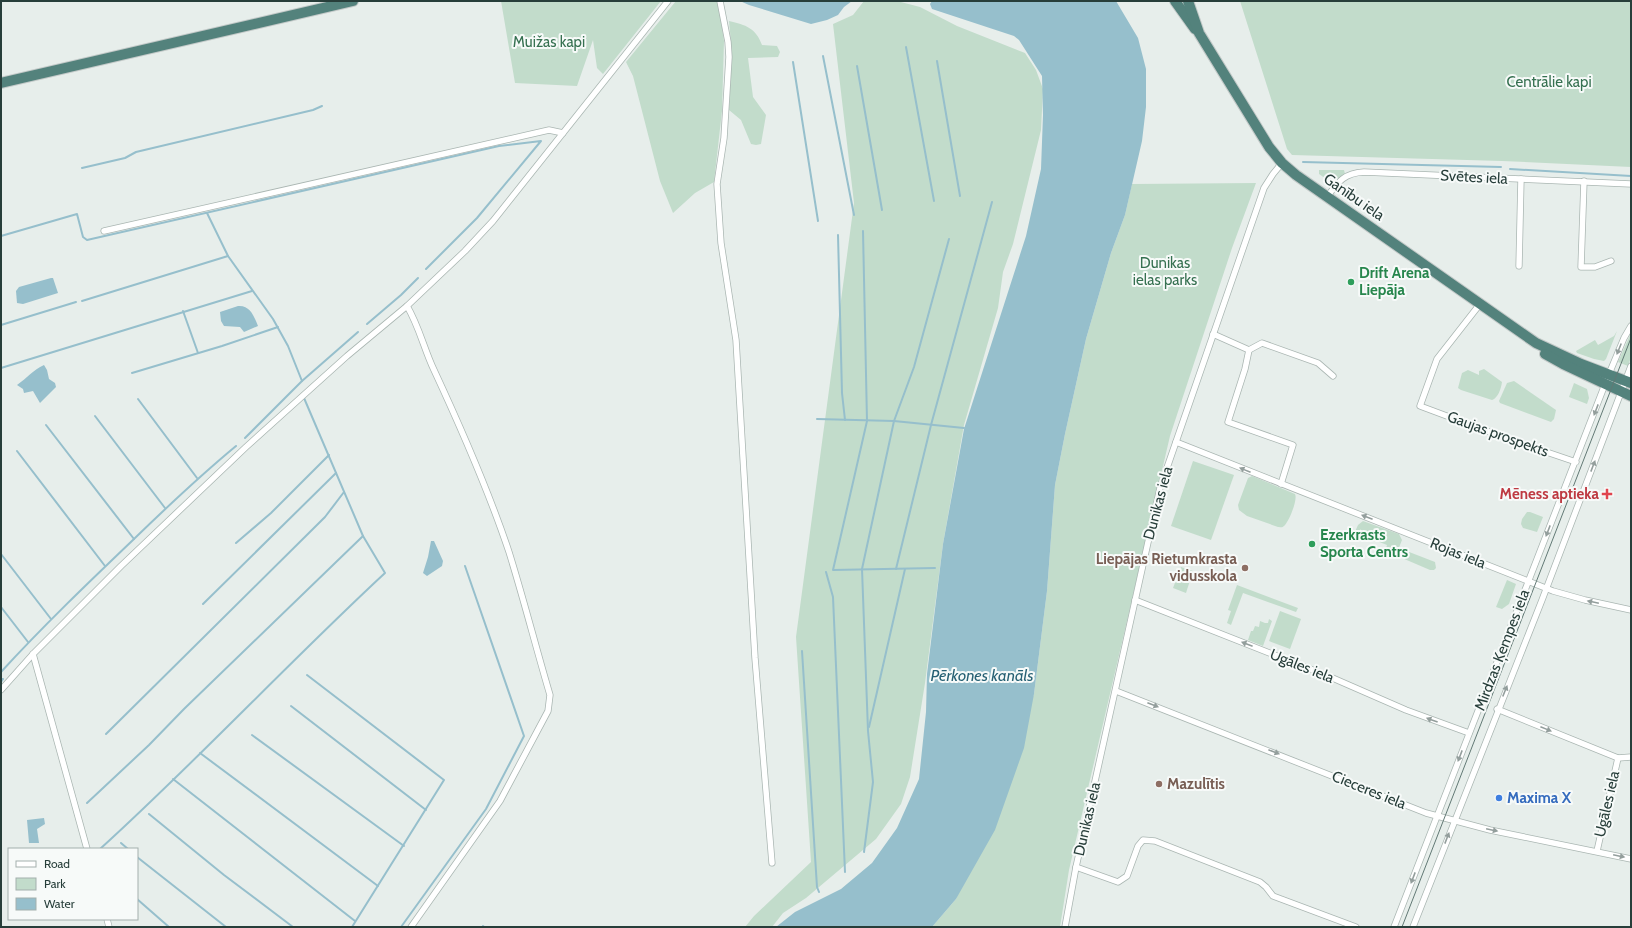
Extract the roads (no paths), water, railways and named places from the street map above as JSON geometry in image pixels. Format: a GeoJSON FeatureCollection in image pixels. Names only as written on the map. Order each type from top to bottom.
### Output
{"type":"FeatureCollection","features":[{"type":"Feature","properties":{"kind":"highway"},"geometry":{"type":"LineString","coordinates":[[1,83],[353,1]]}},
{"type":"Feature","properties":{"kind":"highway","name":"Ganību iela"},"geometry":{"type":"LineString","coordinates":[[1176,1],[1195,30],[1200,33]]}},
{"type":"Feature","properties":{"kind":"highway","name":"Ganību iela"},"geometry":{"type":"LineString","coordinates":[[1188,1],[1200,33],[1268,147],[1282,164],[1327,198],[1536,343],[1581,364],[1628,382]]}},
{"type":"Feature","properties":{"kind":"highway","name":"Ganību iela"},"geometry":{"type":"LineString","coordinates":[[1536,343],[1541,350],[1558,361],[1626,394]]}},
{"type":"Feature","properties":{"kind":"street"},"geometry":{"type":"LineString","coordinates":[[1,690],[33,654],[121,566],[246,447],[347,356],[407,306],[465,251],[492,221],[668,1]]}},
{"type":"Feature","properties":{"kind":"street"},"geometry":{"type":"LineString","coordinates":[[720,1],[728,42],[728,57],[724,138],[717,184],[721,243],[736,340],[755,658],[772,863]]}},
{"type":"Feature","properties":{"kind":"street"},"geometry":{"type":"LineString","coordinates":[[104,231],[550,130],[562,133]]}},
{"type":"Feature","properties":{"kind":"street","name":"Dunikas iela"},"geometry":{"type":"LineString","coordinates":[[1065,927],[1076,867],[1160,488],[1264,188],[1282,164]]}},
{"type":"Feature","properties":{"kind":"street","name":"Svētes iela"},"geometry":{"type":"LineString","coordinates":[[1327,198],[1339,182],[1355,173],[1474,176],[1631,184]]}},
{"type":"Feature","properties":{"kind":"street"},"geometry":{"type":"LineString","coordinates":[[1519,266],[1521,179]]}},
{"type":"Feature","properties":{"kind":"street"},"geometry":{"type":"LineString","coordinates":[[1584,181],[1581,267],[1595,267],[1611,261]]}},
{"type":"Feature","properties":{"kind":"street","name":"Gaujas prospekts"},"geometry":{"type":"LineString","coordinates":[[1480,304],[1437,359],[1420,406],[1511,440],[1576,462]]}},
{"type":"Feature","properties":{"kind":"street"},"geometry":{"type":"LineString","coordinates":[[407,306],[413,316],[509,552],[550,695],[548,711],[500,801],[411,927]]}},
{"type":"Feature","properties":{"kind":"street","name":"Mirdzas Ķempes iela"},"geometry":{"type":"LineString","coordinates":[[1394,927],[1624,338],[1631,326]]}},
{"type":"Feature","properties":{"kind":"street"},"geometry":{"type":"LineString","coordinates":[[1213,334],[1249,350],[1262,344],[1318,363],[1333,376]]}},
{"type":"Feature","properties":{"kind":"street"},"geometry":{"type":"LineString","coordinates":[[1249,350],[1245,369],[1228,422],[1293,445],[1281,484]]}},
{"type":"Feature","properties":{"kind":"street","name":"Mirdzas Ķempes iela"},"geometry":{"type":"LineString","coordinates":[[1413,926],[1497,709],[1626,394],[1631,366]]}},
{"type":"Feature","properties":{"kind":"street","name":"Rojas iela"},"geometry":{"type":"LineString","coordinates":[[1176,442],[1546,588],[1584,600],[1631,610]]}},
{"type":"Feature","properties":{"kind":"street","name":"Ugāles iela"},"geometry":{"type":"LineString","coordinates":[[1135,600],[1328,676],[1406,710],[1469,733]]}},
{"type":"Feature","properties":{"kind":"street"},"geometry":{"type":"LineString","coordinates":[[33,654],[87,848]]}},
{"type":"Feature","properties":{"kind":"street","name":"Cieceres iela"},"geometry":{"type":"LineString","coordinates":[[1116,691],[1426,813],[1490,830],[1631,858]]}},
{"type":"Feature","properties":{"kind":"street","name":"Ugāles iela"},"geometry":{"type":"LineString","coordinates":[[1497,709],[1618,758],[1631,757]]}},
{"type":"Feature","properties":{"kind":"street","name":"Ugāles iela"},"geometry":{"type":"LineString","coordinates":[[1597,851],[1618,758]]}},
{"type":"Feature","properties":{"kind":"street"},"geometry":{"type":"LineString","coordinates":[[1076,867],[1118,882],[1127,876],[1138,846],[1143,840],[1147,840],[1179,850],[1260,882],[1266,886],[1273,896],[1356,927]]}},
{"type":"Feature","properties":{"kind":"street"},"geometry":{"type":"LineString","coordinates":[[1413,926],[1420,927]]}},
{"type":"Feature","properties":{"kind":"water"},"geometry":{"type":"Polygon","coordinates":[[[740,1],[852,1],[844,7],[838,15],[827,20],[811,24],[740,1]]]}},
{"type":"Feature","properties":{"kind":"water","name":"Pērkones kanāls"},"geometry":{"type":"Polygon","coordinates":[[[932,1],[1116,1],[1138,38],[1146,69],[1146,107],[1142,141],[1125,215],[1111,253],[1086,339],[1065,434],[1055,485],[1047,591],[1034,694],[1024,748],[995,830],[956,899],[932,927],[776,927],[795,912],[841,889],[872,863],[897,828],[919,779],[926,712],[927,674],[943,544],[964,429],[1026,236],[1041,169],[1043,115],[1042,76],[1019,40],[1014,36],[932,9],[930,4],[932,1]]]}},
{"type":"Feature","properties":{"kind":"water"},"geometry":{"type":"Polygon","coordinates":[[[53,278],[58,293],[23,304],[17,303],[16,291],[19,287],[53,278]]]}},
{"type":"Feature","properties":{"kind":"water"},"geometry":{"type":"Polygon","coordinates":[[[238,306],[249,309],[258,326],[244,332],[240,327],[224,326],[221,321],[220,312],[238,306]]]}},
{"type":"Feature","properties":{"kind":"water"},"geometry":{"type":"Polygon","coordinates":[[[44,365],[49,379],[55,383],[56,387],[40,403],[33,391],[24,393],[23,389],[17,385],[44,365]]]}},
{"type":"Feature","properties":{"kind":"water"},"geometry":{"type":"Polygon","coordinates":[[[431,541],[434,541],[443,561],[442,566],[427,576],[423,573],[431,541]]]}},
{"type":"Feature","properties":{"kind":"water"},"geometry":{"type":"Polygon","coordinates":[[[44,818],[45,824],[37,829],[39,843],[29,843],[27,820],[44,818]]]}},
{"type":"Feature","properties":{"kind":"waterway"},"geometry":{"type":"LineString","coordinates":[[906,47],[934,201]]}},
{"type":"Feature","properties":{"kind":"waterway"},"geometry":{"type":"LineString","coordinates":[[823,56],[854,215]]}},
{"type":"Feature","properties":{"kind":"waterway"},"geometry":{"type":"LineString","coordinates":[[937,61],[960,196]]}},
{"type":"Feature","properties":{"kind":"waterway"},"geometry":{"type":"LineString","coordinates":[[793,62],[818,221]]}},
{"type":"Feature","properties":{"kind":"waterway"},"geometry":{"type":"LineString","coordinates":[[857,66],[882,210]]}},
{"type":"Feature","properties":{"kind":"waterway"},"geometry":{"type":"LineString","coordinates":[[82,168],[125,158],[136,152],[313,110],[322,106]]}},
{"type":"Feature","properties":{"kind":"waterway"},"geometry":{"type":"LineString","coordinates":[[1,236],[77,214],[83,237],[87,240],[499,146],[541,141],[477,218],[426,269]]}},
{"type":"Feature","properties":{"kind":"waterway"},"geometry":{"type":"LineString","coordinates":[[1303,162],[1501,167]]}},
{"type":"Feature","properties":{"kind":"waterway"},"geometry":{"type":"LineString","coordinates":[[1510,169],[1631,176]]}},
{"type":"Feature","properties":{"kind":"waterway"},"geometry":{"type":"LineString","coordinates":[[896,569],[931,425],[992,202]]}},
{"type":"Feature","properties":{"kind":"waterway"},"geometry":{"type":"LineString","coordinates":[[207,213],[228,256],[273,319],[288,346],[302,381],[245,438]]}},
{"type":"Feature","properties":{"kind":"waterway"},"geometry":{"type":"LineString","coordinates":[[863,231],[867,421],[833,570],[935,568]]}},
{"type":"Feature","properties":{"kind":"waterway"},"geometry":{"type":"LineString","coordinates":[[838,235],[842,393],[845,420]]}},
{"type":"Feature","properties":{"kind":"waterway"},"geometry":{"type":"LineString","coordinates":[[864,852],[873,782],[868,731],[862,569],[894,421],[914,367],[949,239]]}},
{"type":"Feature","properties":{"kind":"waterway"},"geometry":{"type":"LineString","coordinates":[[82,301],[228,256]]}},
{"type":"Feature","properties":{"kind":"waterway"},"geometry":{"type":"LineString","coordinates":[[367,324],[401,295],[418,278]]}},
{"type":"Feature","properties":{"kind":"waterway"},"geometry":{"type":"LineString","coordinates":[[1,368],[252,291]]}},
{"type":"Feature","properties":{"kind":"waterway"},"geometry":{"type":"LineString","coordinates":[[1,325],[76,302]]}},
{"type":"Feature","properties":{"kind":"waterway"},"geometry":{"type":"LineString","coordinates":[[183,311],[198,353]]}},
{"type":"Feature","properties":{"kind":"waterway"},"geometry":{"type":"LineString","coordinates":[[132,373],[222,346],[278,327]]}},
{"type":"Feature","properties":{"kind":"waterway"},"geometry":{"type":"LineString","coordinates":[[302,381],[358,332]]}},
{"type":"Feature","properties":{"kind":"waterway"},"geometry":{"type":"LineString","coordinates":[[101,848],[172,781],[385,573],[363,536],[304,398]]}},
{"type":"Feature","properties":{"kind":"waterway"},"geometry":{"type":"LineString","coordinates":[[138,399],[197,478]]}},
{"type":"Feature","properties":{"kind":"waterway"},"geometry":{"type":"LineString","coordinates":[[95,416],[165,508]]}},
{"type":"Feature","properties":{"kind":"waterway"},"geometry":{"type":"LineString","coordinates":[[817,419],[894,421],[964,428]]}},
{"type":"Feature","properties":{"kind":"waterway"},"geometry":{"type":"LineString","coordinates":[[46,425],[134,539]]}},
{"type":"Feature","properties":{"kind":"waterway"},"geometry":{"type":"LineString","coordinates":[[1,672],[50,621],[160,514],[236,446]]}},
{"type":"Feature","properties":{"kind":"waterway"},"geometry":{"type":"LineString","coordinates":[[17,451],[105,566]]}},
{"type":"Feature","properties":{"kind":"waterway"},"geometry":{"type":"LineString","coordinates":[[236,543],[271,513],[329,455]]}},
{"type":"Feature","properties":{"kind":"waterway"},"geometry":{"type":"LineString","coordinates":[[203,604],[336,473]]}},
{"type":"Feature","properties":{"kind":"waterway"},"geometry":{"type":"LineString","coordinates":[[106,734],[325,517],[344,492]]}},
{"type":"Feature","properties":{"kind":"waterway"},"geometry":{"type":"LineString","coordinates":[[87,803],[149,745],[184,709],[363,536]]}},
{"type":"Feature","properties":{"kind":"waterway"},"geometry":{"type":"LineString","coordinates":[[1,554],[51,619]]}},
{"type":"Feature","properties":{"kind":"waterway"},"geometry":{"type":"LineString","coordinates":[[401,927],[486,809],[524,736],[465,566]]}},
{"type":"Feature","properties":{"kind":"waterway"},"geometry":{"type":"LineString","coordinates":[[869,727],[905,569]]}},
{"type":"Feature","properties":{"kind":"waterway"},"geometry":{"type":"LineString","coordinates":[[826,572],[833,597],[845,872]]}},
{"type":"Feature","properties":{"kind":"waterway"},"geometry":{"type":"LineString","coordinates":[[1,607],[28,642]]}},
{"type":"Feature","properties":{"kind":"waterway"},"geometry":{"type":"LineString","coordinates":[[802,651],[817,887],[819,892]]}},
{"type":"Feature","properties":{"kind":"waterway"},"geometry":{"type":"LineString","coordinates":[[307,675],[444,780],[352,927]]}},
{"type":"Feature","properties":{"kind":"waterway"},"geometry":{"type":"LineString","coordinates":[[1,679],[3,679],[1,682]]}},
{"type":"Feature","properties":{"kind":"waterway"},"geometry":{"type":"LineString","coordinates":[[291,706],[426,810]]}},
{"type":"Feature","properties":{"kind":"waterway"},"geometry":{"type":"LineString","coordinates":[[252,735],[404,846]]}},
{"type":"Feature","properties":{"kind":"waterway"},"geometry":{"type":"LineString","coordinates":[[200,753],[378,886]]}},
{"type":"Feature","properties":{"kind":"waterway"},"geometry":{"type":"LineString","coordinates":[[173,779],[355,921]]}},
{"type":"Feature","properties":{"kind":"waterway"},"geometry":{"type":"LineString","coordinates":[[149,814],[224,875],[293,927]]}},
{"type":"Feature","properties":{"kind":"waterway"},"geometry":{"type":"LineString","coordinates":[[121,843],[127,848]]}},
{"type":"Feature","properties":{"kind":"waterway"},"geometry":{"type":"LineString","coordinates":[[138,858],[226,927]]}},
{"type":"Feature","properties":{"kind":"waterway"},"geometry":{"type":"LineString","coordinates":[[138,900],[169,927]]}},
{"type":"Feature","properties":{"kind":"tram line"},"geometry":{"type":"LineString","coordinates":[[1402,927],[1631,338]]}},
{"type":"Feature","properties":{"kind":"place","name":"Drift Arena Liepāja"},"geometry":{"type":"Point","coordinates":[1351,282]}},
{"type":"Feature","properties":{"kind":"place","name":"Mēness aptieka"},"geometry":{"type":"Point","coordinates":[1607,494]}},
{"type":"Feature","properties":{"kind":"place","name":"Ezerkrasts Sporta Centrs"},"geometry":{"type":"Point","coordinates":[1312,544]}},
{"type":"Feature","properties":{"kind":"place","name":"Liepājas Rietumkrasta vidusskola"},"geometry":{"type":"Point","coordinates":[1245,568]}},
{"type":"Feature","properties":{"kind":"place","name":"Mazulītis"},"geometry":{"type":"Point","coordinates":[1159,784]}},
{"type":"Feature","properties":{"kind":"place","name":"Maxima X"},"geometry":{"type":"Point","coordinates":[1499,798]}},
{"type":"Feature","properties":{"kind":"park label","name":"Muižas kapi"},"geometry":{"type":"Point","coordinates":[549,42]}},
{"type":"Feature","properties":{"kind":"park label","name":"Centrālie kapi"},"geometry":{"type":"Point","coordinates":[1549,82]}},
{"type":"Feature","properties":{"kind":"park label","name":"Dunikas ielas parks"},"geometry":{"type":"Point","coordinates":[1165,272]}}]}
